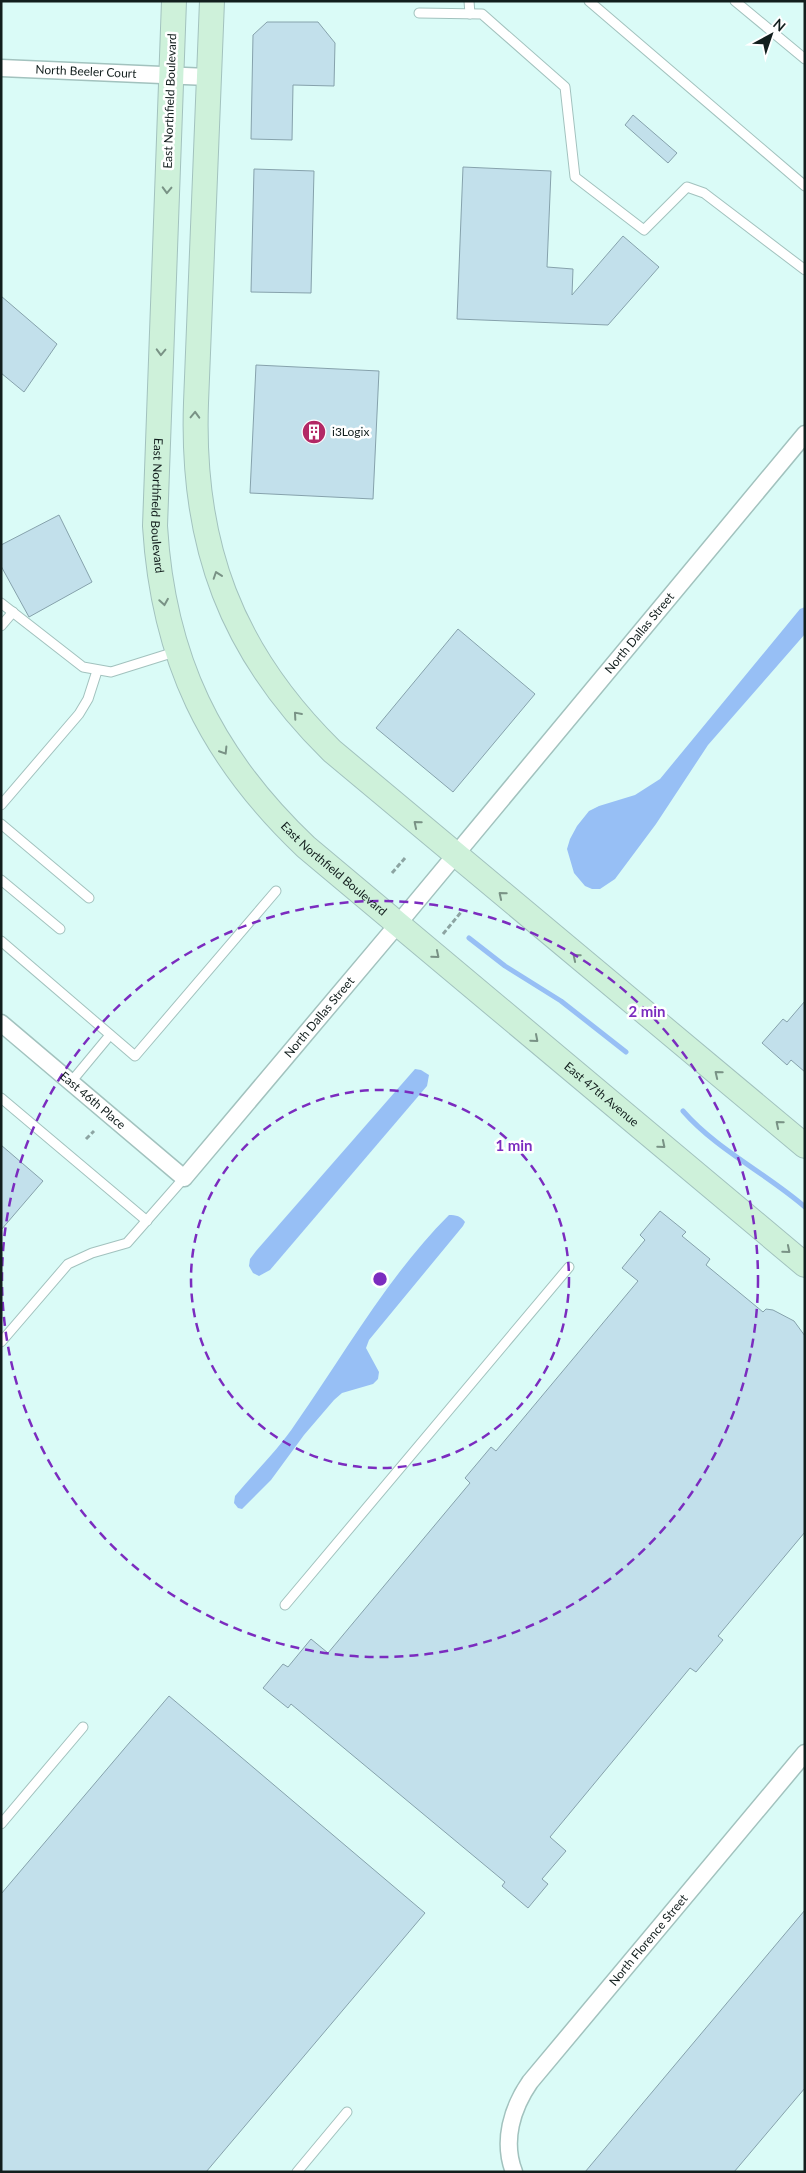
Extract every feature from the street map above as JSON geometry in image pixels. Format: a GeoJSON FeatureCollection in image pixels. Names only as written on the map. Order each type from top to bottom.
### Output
{"type":"FeatureCollection","features":[{"type":"Feature","properties":{"kind":"main road","name":"East Northfield Boulevard"},"geometry":{"type":"LineString","coordinates":[[174,1],[155,526],[157,556],[167,615],[195,699],[224,752],[250,787],[271,812],[306,847],[398,924]]}},
{"type":"Feature","properties":{"kind":"main road"},"geometry":{"type":"LineString","coordinates":[[212,1],[194,440],[199,501],[212,560],[227,601],[241,630],[263,669],[292,710],[332,751],[805,1146]]}},
{"type":"Feature","properties":{"kind":"main road","name":"East 47th Avenue"},"geometry":{"type":"LineString","coordinates":[[398,924],[805,1265]]}},
{"type":"Feature","properties":{"kind":"street","name":"North Beeler Court"},"geometry":{"type":"LineString","coordinates":[[1,68],[208,77]]}},
{"type":"Feature","properties":{"kind":"street","name":"North Dallas Street"},"geometry":{"type":"LineString","coordinates":[[184,1178],[398,924],[805,434]]}},
{"type":"Feature","properties":{"kind":"street","name":"East 46th Place"},"geometry":{"type":"LineString","coordinates":[[1,1023],[184,1178]]}},
{"type":"Feature","properties":{"kind":"street","name":"North Florence Street"},"geometry":{"type":"LineString","coordinates":[[514,2172],[509,2150],[512,2116],[516,2105],[530,2082],[805,1753]]}},
{"type":"Feature","properties":{"kind":"lane"},"geometry":{"type":"LineString","coordinates":[[469,1],[470,14]]}},
{"type":"Feature","properties":{"kind":"lane"},"geometry":{"type":"LineString","coordinates":[[589,1],[805,186]]}},
{"type":"Feature","properties":{"kind":"lane"},"geometry":{"type":"LineString","coordinates":[[735,1],[805,59]]}},
{"type":"Feature","properties":{"kind":"lane"},"geometry":{"type":"LineString","coordinates":[[419,13],[482,14],[565,87],[575,177],[644,230],[687,187],[704,193],[805,270]]}},
{"type":"Feature","properties":{"kind":"lane"},"geometry":{"type":"LineString","coordinates":[[1,603],[83,667],[97,671],[111,672],[178,652]]}},
{"type":"Feature","properties":{"kind":"lane"},"geometry":{"type":"LineString","coordinates":[[1,626],[13,612]]}},
{"type":"Feature","properties":{"kind":"lane"},"geometry":{"type":"LineString","coordinates":[[1,805],[79,714],[88,700],[97,671]]}},
{"type":"Feature","properties":{"kind":"lane"},"geometry":{"type":"LineString","coordinates":[[1,824],[89,898]]}},
{"type":"Feature","properties":{"kind":"lane"},"geometry":{"type":"LineString","coordinates":[[1,880],[60,929]]}},
{"type":"Feature","properties":{"kind":"lane"},"geometry":{"type":"LineString","coordinates":[[1,941],[135,1056],[276,891]]}},
{"type":"Feature","properties":{"kind":"lane"},"geometry":{"type":"LineString","coordinates":[[71,1082],[110,1035]]}},
{"type":"Feature","properties":{"kind":"lane"},"geometry":{"type":"LineString","coordinates":[[1,1098],[147,1222]]}},
{"type":"Feature","properties":{"kind":"lane"},"geometry":{"type":"LineString","coordinates":[[1,1342],[68,1264],[92,1253],[127,1243],[184,1178]]}},
{"type":"Feature","properties":{"kind":"lane"},"geometry":{"type":"LineString","coordinates":[[285,1605],[569,1267]]}},
{"type":"Feature","properties":{"kind":"lane"},"geometry":{"type":"LineString","coordinates":[[1,1824],[83,1727]]}},
{"type":"Feature","properties":{"kind":"lane"},"geometry":{"type":"LineString","coordinates":[[297,2172],[347,2112]]}},
{"type":"Feature","properties":{"kind":"path"},"geometry":{"type":"LineString","coordinates":[[392,873],[405,858]]}},
{"type":"Feature","properties":{"kind":"path"},"geometry":{"type":"LineString","coordinates":[[443,934],[462,911]]}},
{"type":"Feature","properties":{"kind":"path"},"geometry":{"type":"LineString","coordinates":[[86,1140],[94,1131]]}},
{"type":"Feature","properties":{"kind":"water"},"geometry":{"type":"Polygon","coordinates":[[[805,607],[805,634],[708,745],[656,824],[615,879],[600,889],[592,889],[585,886],[574,873],[567,849],[577,826],[589,811],[635,795],[660,779],[800,609],[805,607]]]}},
{"type":"Feature","properties":{"kind":"water"},"geometry":{"type":"Polygon","coordinates":[[[415,1069],[429,1075],[427,1086],[270,1270],[259,1276],[253,1273],[249,1266],[250,1259],[256,1251],[415,1069]]]}},
{"type":"Feature","properties":{"kind":"water"},"geometry":{"type":"Polygon","coordinates":[[[449,1215],[462,1218],[465,1222],[463,1226],[369,1340],[366,1348],[379,1372],[378,1379],[373,1384],[342,1393],[334,1400],[304,1435],[271,1480],[242,1509],[238,1508],[234,1503],[235,1496],[289,1433],[406,1263],[449,1215]]]}},
{"type":"Feature","properties":{"kind":"building"},"geometry":{"type":"Polygon","coordinates":[[[267,22],[318,22],[335,43],[334,86],[293,85],[292,140],[251,139],[253,35],[267,22]]]}},
{"type":"Feature","properties":{"kind":"building"},"geometry":{"type":"Polygon","coordinates":[[[633,115],[677,153],[668,163],[625,125],[633,115]]]}},
{"type":"Feature","properties":{"kind":"building"},"geometry":{"type":"Polygon","coordinates":[[[463,167],[551,171],[547,267],[573,269],[572,295],[623,236],[659,267],[608,325],[457,319],[463,167]]]}},
{"type":"Feature","properties":{"kind":"building"},"geometry":{"type":"Polygon","coordinates":[[[254,169],[314,171],[311,293],[251,292],[254,169]]]}},
{"type":"Feature","properties":{"kind":"building"},"geometry":{"type":"Polygon","coordinates":[[[1,296],[57,344],[24,392],[1,373],[1,296]]]}},
{"type":"Feature","properties":{"kind":"building","name":"i3Logix"},"geometry":{"type":"Polygon","coordinates":[[[256,365],[379,371],[373,499],[250,493],[256,365]]]}},
{"type":"Feature","properties":{"kind":"building"},"geometry":{"type":"Polygon","coordinates":[[[59,515],[92,582],[29,617],[1,566],[1,545],[59,515]]]}},
{"type":"Feature","properties":{"kind":"building"},"geometry":{"type":"Polygon","coordinates":[[[458,629],[535,694],[453,792],[376,728],[458,629]]]}},
{"type":"Feature","properties":{"kind":"building"},"geometry":{"type":"Polygon","coordinates":[[[805,1001],[805,1072],[791,1060],[787,1065],[762,1043],[783,1019],[787,1022],[805,1001]]]}},
{"type":"Feature","properties":{"kind":"building"},"geometry":{"type":"Polygon","coordinates":[[[1,1145],[43,1181],[1,1230],[1,1145]]]}},
{"type":"Feature","properties":{"kind":"building"},"geometry":{"type":"Polygon","coordinates":[[[660,1211],[686,1232],[682,1236],[710,1259],[706,1265],[763,1312],[766,1309],[773,1310],[794,1321],[805,1336],[805,1532],[718,1636],[723,1640],[696,1672],[690,1668],[550,1837],[566,1851],[542,1879],[548,1884],[528,1908],[502,1886],[505,1882],[291,1704],[288,1708],[263,1688],[283,1664],[288,1667],[311,1639],[328,1653],[470,1483],[465,1478],[491,1447],[496,1451],[638,1281],[622,1268],[645,1240],[640,1235],[660,1211]]]}},
{"type":"Feature","properties":{"kind":"building"},"geometry":{"type":"Polygon","coordinates":[[[169,1696],[425,1913],[206,2172],[1,2172],[1,1894],[169,1696]]]}},
{"type":"Feature","properties":{"kind":"building"},"geometry":{"type":"Polygon","coordinates":[[[805,1910],[805,2088],[734,2172],[585,2172],[805,1910]]]}},
{"type":"Feature","properties":{"kind":"waterway"},"geometry":{"type":"LineString","coordinates":[[469,938],[505,966],[561,1001],[626,1052]]}},
{"type":"Feature","properties":{"kind":"waterway"},"geometry":{"type":"LineString","coordinates":[[683,1111],[696,1125],[726,1150],[805,1207]]}},
{"type":"Feature","properties":{"kind":"place","name":"i3Logix"},"geometry":{"type":"Point","coordinates":[314,432]}}]}
